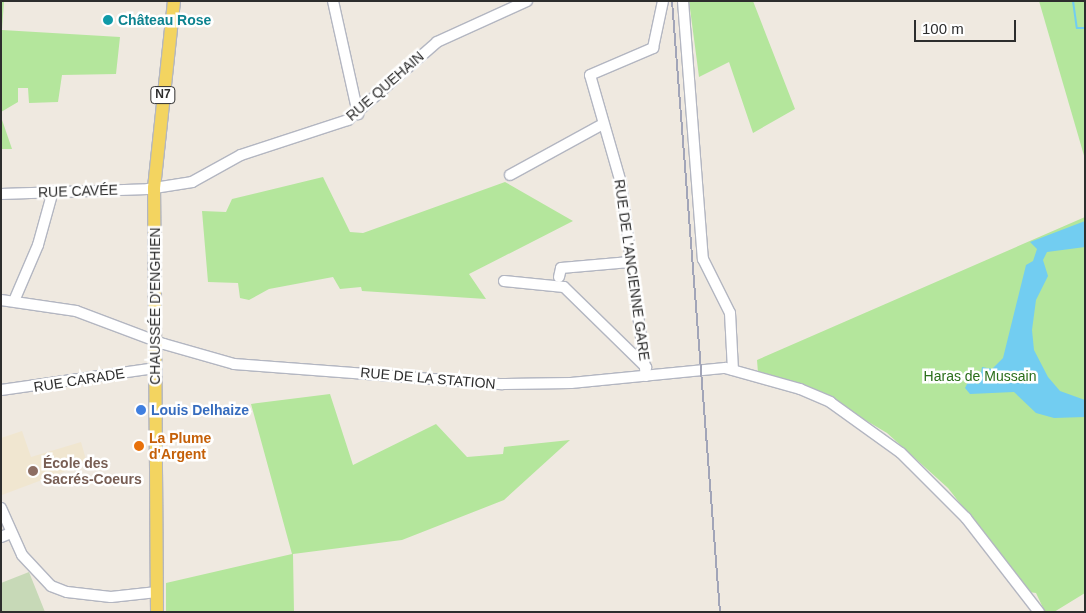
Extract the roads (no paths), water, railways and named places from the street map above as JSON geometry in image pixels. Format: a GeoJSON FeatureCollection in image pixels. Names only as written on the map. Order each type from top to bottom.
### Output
{"type":"FeatureCollection","features":[{"type":"Feature","properties":{"kind":"main road","name":"CHAUSSÉE D'ENGHIEN"},"geometry":{"type":"LineString","coordinates":[[157,612],[154,188],[174,1]]}},
{"type":"Feature","properties":{"kind":"street"},"geometry":{"type":"LineString","coordinates":[[333,1],[358,114]]}},
{"type":"Feature","properties":{"kind":"street","name":"RUE QUEHAIN"},"geometry":{"type":"LineString","coordinates":[[154,188],[192,182],[241,155],[339,125],[358,114],[437,42],[527,1]]}},
{"type":"Feature","properties":{"kind":"street","name":"RUE DE L'ANCIENNE GARE"},"geometry":{"type":"LineString","coordinates":[[646,372],[621,183],[590,75],[653,48],[663,1]]}},
{"type":"Feature","properties":{"kind":"street"},"geometry":{"type":"LineString","coordinates":[[683,1],[703,259],[730,314],[733,370]]}},
{"type":"Feature","properties":{"kind":"street"},"geometry":{"type":"LineString","coordinates":[[510,174],[604,124]]}},
{"type":"Feature","properties":{"kind":"street","name":"RUE CAVÉE"},"geometry":{"type":"LineString","coordinates":[[1,194],[154,188]]}},
{"type":"Feature","properties":{"kind":"street"},"geometry":{"type":"LineString","coordinates":[[14,301],[38,245],[53,192]]}},
{"type":"Feature","properties":{"kind":"street"},"geometry":{"type":"LineString","coordinates":[[559,277],[561,268],[630,262]]}},
{"type":"Feature","properties":{"kind":"street"},"geometry":{"type":"LineString","coordinates":[[504,281],[564,287],[646,372]]}},
{"type":"Feature","properties":{"kind":"street","name":"RUE DE LA STATION"},"geometry":{"type":"LineString","coordinates":[[1,300],[76,311],[203,356],[234,364],[502,384],[646,372],[704,369],[733,370],[818,396],[896,449],[960,512],[1038,612]]}},
{"type":"Feature","properties":{"kind":"street","name":"RUE CARADE"},"geometry":{"type":"LineString","coordinates":[[1,390],[156,368]]}},
{"type":"Feature","properties":{"kind":"street"},"geometry":{"type":"LineString","coordinates":[[1,508],[6,535],[28,562],[56,588],[111,597],[157,592]]}},
{"type":"Feature","properties":{"kind":"water"},"geometry":{"type":"Polygon","coordinates":[[[1085,221],[1085,247],[1047,252],[1043,260],[1048,276],[1036,300],[1032,330],[1034,350],[1048,377],[1060,391],[1085,400],[1085,417],[1054,418],[1036,413],[1014,392],[970,394],[965,388],[969,381],[979,384],[982,367],[992,369],[1003,358],[1026,265],[1033,261],[1037,249],[1030,242],[1085,221]]]}},
{"type":"Feature","properties":{"kind":"waterway"},"geometry":{"type":"LineString","coordinates":[[1073,1],[1077,28],[1085,28]]}},
{"type":"Feature","properties":{"kind":"railway"},"geometry":{"type":"LineString","coordinates":[[672,1],[720,612]]}},
{"type":"Feature","properties":{"kind":"place","name":"Château Rose"},"geometry":{"type":"Point","coordinates":[108,20]}},
{"type":"Feature","properties":{"kind":"place","name":"Louis Delhaize"},"geometry":{"type":"Point","coordinates":[141,410]}},
{"type":"Feature","properties":{"kind":"place","name":"La Plume d'Argent"},"geometry":{"type":"Point","coordinates":[139,446]}},
{"type":"Feature","properties":{"kind":"place","name":"École des Sacrés-Coeurs"},"geometry":{"type":"Point","coordinates":[33,471]}},
{"type":"Feature","properties":{"kind":"park label","name":"Haras de Mussain"},"geometry":{"type":"Point","coordinates":[980,376]}}]}
